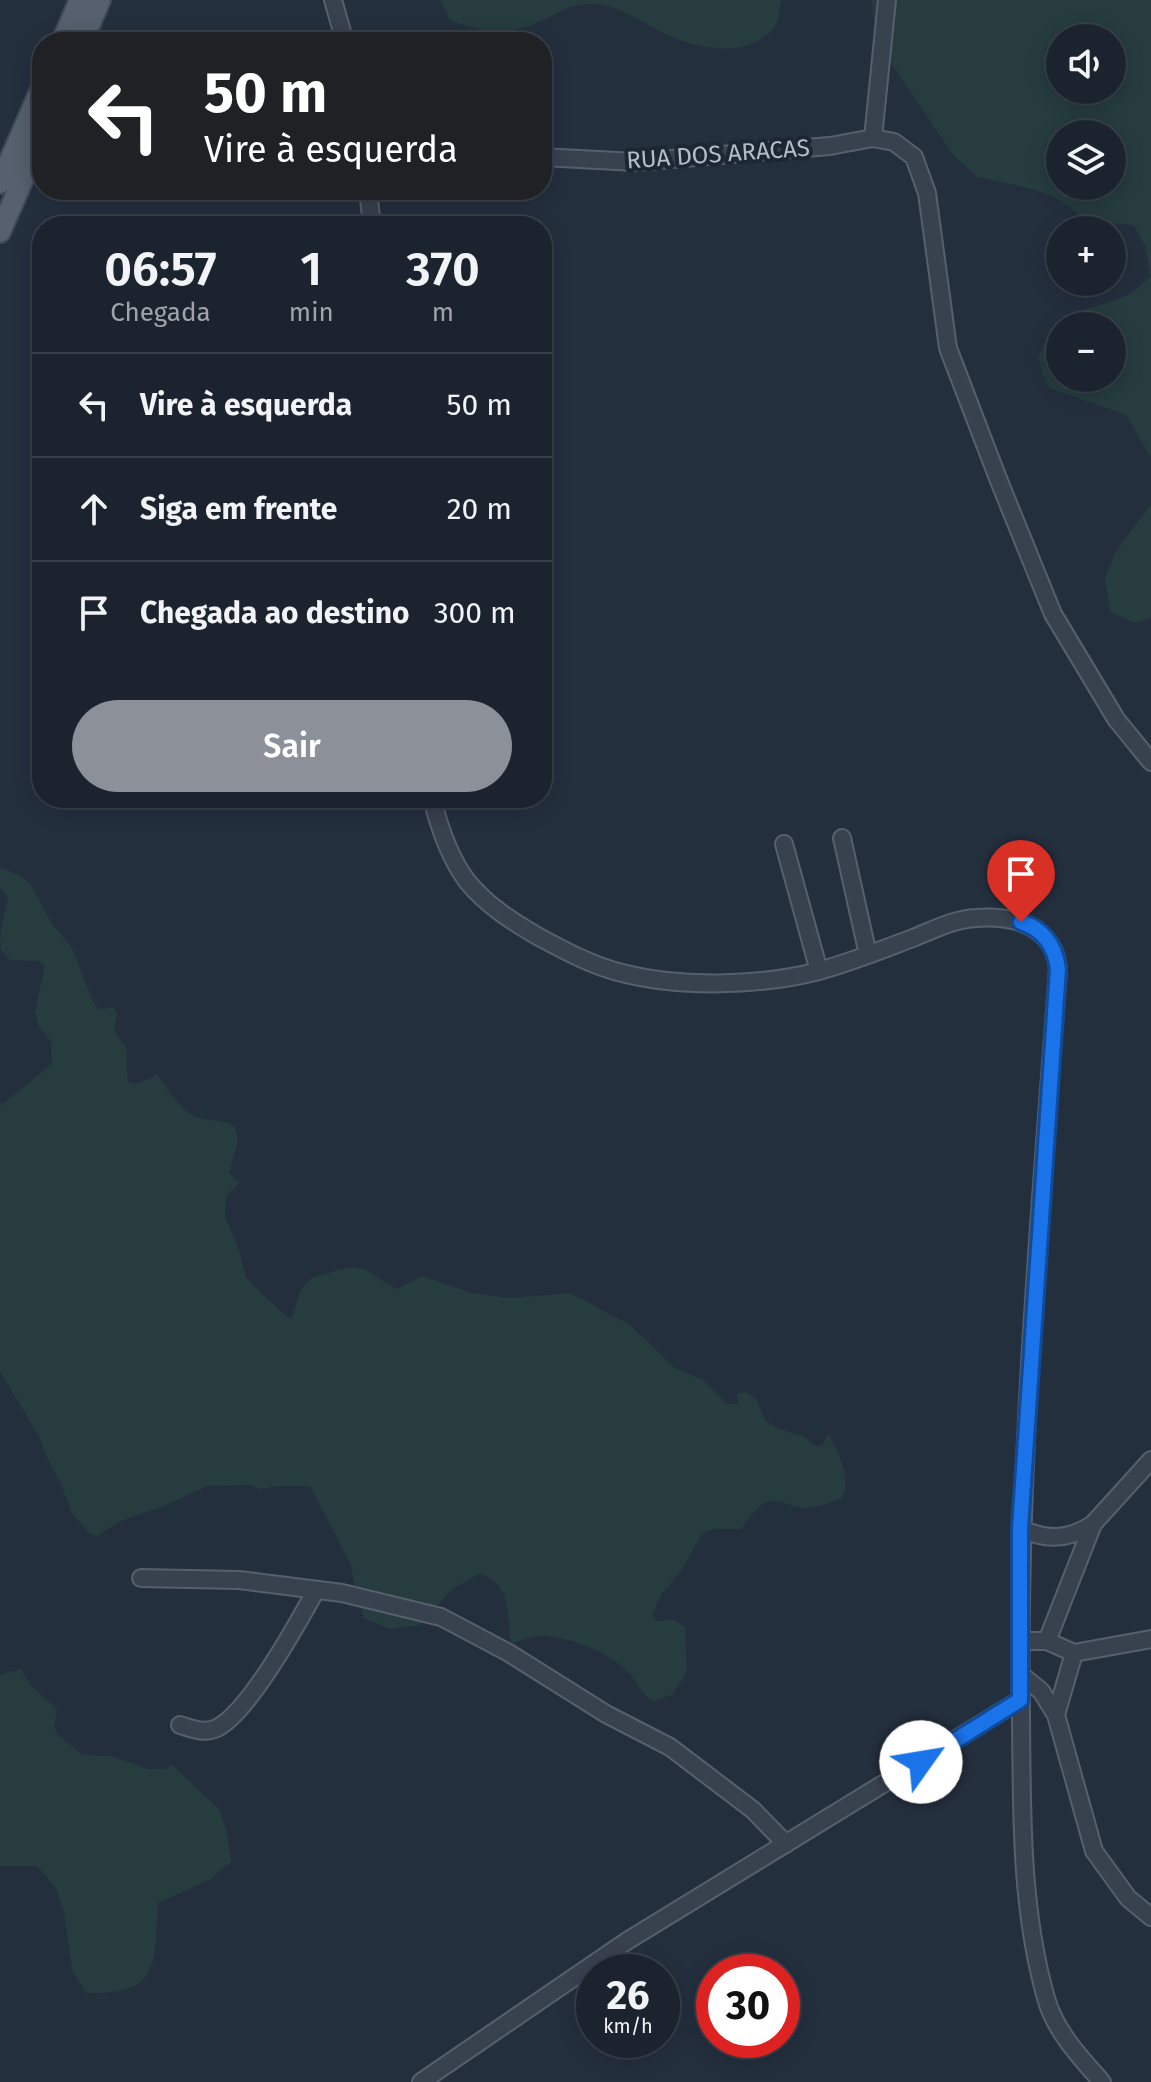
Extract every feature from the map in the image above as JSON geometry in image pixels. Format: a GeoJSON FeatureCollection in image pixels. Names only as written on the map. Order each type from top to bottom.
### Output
{"type":"FeatureCollection","features":[{"type":"Feature","properties":{"kind":"main road"},"geometry":{"type":"LineString","coordinates":[[66,32],[80,0]]}},
{"type":"Feature","properties":{"kind":"main road"},"geometry":{"type":"LineString","coordinates":[[86,32],[100,0]]}},
{"type":"Feature","properties":{"kind":"main road"},"geometry":{"type":"LineString","coordinates":[[0,183],[7,148],[32,104]]}},
{"type":"Feature","properties":{"kind":"main road"},"geometry":{"type":"LineString","coordinates":[[0,232],[32,158]]}},
{"type":"Feature","properties":{"kind":"street"},"geometry":{"type":"LineString","coordinates":[[333,0],[342,32]]}},
{"type":"Feature","properties":{"kind":"street"},"geometry":{"type":"LineString","coordinates":[[873,138],[887,0]]}},
{"type":"Feature","properties":{"kind":"street","name":"RUA DOS ARACAS"},"geometry":{"type":"LineString","coordinates":[[552,158],[635,162],[830,146],[873,138],[894,142],[914,157],[927,193],[948,348],[1047,599],[1116,719],[1151,762]]}},
{"type":"Feature","properties":{"kind":"street"},"geometry":{"type":"LineString","coordinates":[[434,808],[439,829],[467,881],[490,905],[522,928],[566,952],[622,973],[682,982],[748,982],[819,971],[960,920],[978,918],[1029,924],[1042,933],[1055,953],[1058,969],[1020,1528],[1023,1853],[1034,1949],[1046,2001],[1067,2042],[1102,2082]]}},
{"type":"Feature","properties":{"kind":"street"},"geometry":{"type":"LineString","coordinates":[[842,838],[868,955]]}},
{"type":"Feature","properties":{"kind":"street"},"geometry":{"type":"LineString","coordinates":[[784,844],[819,971]]}},
{"type":"Feature","properties":{"kind":"street"},"geometry":{"type":"LineString","coordinates":[[1020,1528],[1032,1534],[1057,1538],[1083,1531],[1151,1460]]}},
{"type":"Feature","properties":{"kind":"street"},"geometry":{"type":"LineString","coordinates":[[1047,1641],[1093,1524]]}},
{"type":"Feature","properties":{"kind":"street"},"geometry":{"type":"LineString","coordinates":[[141,1578],[239,1580],[342,1593],[441,1617],[509,1653],[606,1714],[670,1747],[753,1810],[786,1844]]}},
{"type":"Feature","properties":{"kind":"street"},"geometry":{"type":"LineString","coordinates":[[180,1725],[199,1732],[215,1729],[230,1718],[265,1674],[316,1590]]}},
{"type":"Feature","properties":{"kind":"street"},"geometry":{"type":"LineString","coordinates":[[1021,1641],[1047,1641],[1074,1653],[1151,1639]]}},
{"type":"Feature","properties":{"kind":"street"},"geometry":{"type":"LineString","coordinates":[[1056,1715],[1074,1653]]}},
{"type":"Feature","properties":{"kind":"street"},"geometry":{"type":"LineString","coordinates":[[1020,1674],[1041,1691],[1056,1715],[1094,1851],[1128,1898],[1151,1917]]}},
{"type":"Feature","properties":{"kind":"street"},"geometry":{"type":"LineString","coordinates":[[421,2082],[627,1941],[1020,1700]]}},
{"type":"Feature","properties":{"kind":"green space"},"geometry":{"type":"Polygon","coordinates":[[[440,0],[781,0],[777,23],[763,38],[751,44],[724,48],[682,41],[622,11],[591,4],[570,8],[516,29],[484,30],[450,20],[440,0]]]}},
{"type":"Feature","properties":{"kind":"green space"},"geometry":{"type":"Polygon","coordinates":[[[871,0],[1151,0],[1151,458],[1126,415],[1061,392],[1126,392],[1126,312],[1078,312],[1126,296],[1150,277],[1146,247],[1133,225],[1126,224],[1126,216],[1081,216],[1060,200],[1126,200],[1126,120],[1046,120],[1046,194],[977,177],[954,156],[883,51],[875,28],[871,0]]]}},
{"type":"Feature","properties":{"kind":"green space"},"geometry":{"type":"Polygon","coordinates":[[[1046,341],[1046,384],[1038,358],[1046,341]]]}},
{"type":"Feature","properties":{"kind":"green space"},"geometry":{"type":"Polygon","coordinates":[[[1151,504],[1151,618],[1136,623],[1110,612],[1105,578],[1116,551],[1151,504]]]}},
{"type":"Feature","properties":{"kind":"green space"},"geometry":{"type":"Polygon","coordinates":[[[0,868],[19,875],[31,885],[52,924],[71,946],[94,1004],[100,1009],[113,1008],[117,1013],[114,1031],[126,1048],[128,1082],[136,1084],[157,1075],[177,1102],[192,1115],[235,1127],[238,1141],[229,1173],[240,1182],[226,1197],[225,1217],[238,1246],[246,1278],[287,1317],[292,1317],[301,1290],[311,1278],[350,1267],[364,1269],[397,1289],[422,1276],[472,1293],[511,1298],[570,1293],[629,1324],[675,1368],[703,1380],[727,1404],[738,1404],[737,1394],[747,1392],[756,1399],[765,1419],[774,1427],[802,1436],[818,1447],[823,1445],[827,1435],[830,1436],[845,1475],[842,1498],[809,1508],[779,1501],[767,1502],[756,1509],[741,1529],[713,1529],[702,1534],[683,1568],[662,1594],[652,1615],[656,1621],[674,1620],[685,1627],[687,1672],[672,1695],[653,1701],[616,1662],[578,1643],[543,1636],[511,1644],[503,1592],[490,1578],[479,1574],[451,1590],[420,1625],[390,1629],[364,1618],[351,1565],[310,1486],[258,1489],[251,1485],[207,1486],[164,1506],[118,1522],[98,1536],[90,1534],[71,1512],[39,1436],[0,1372],[0,1106],[52,1064],[51,1041],[39,1027],[35,1012],[45,965],[39,961],[10,960],[1,950],[0,937],[8,897],[0,887],[0,868]]]}},
{"type":"Feature","properties":{"kind":"green space"},"geometry":{"type":"Polygon","coordinates":[[[21,1669],[30,1685],[57,1709],[54,1727],[57,1734],[83,1755],[111,1756],[149,1769],[166,1769],[172,1765],[219,1809],[227,1833],[231,1862],[209,1880],[158,1903],[156,1944],[149,1972],[141,1982],[128,1988],[86,1993],[72,1970],[64,1911],[56,1888],[37,1866],[0,1866],[0,1675],[21,1669]]]}},
{"type":"Feature","properties":{"kind":"route"},"geometry":{"type":"LineString","coordinates":[[921,1762],[1020,1700],[1020,1528],[1058,969],[1055,953],[1047,939],[1036,928],[1021,922]]}}]}
